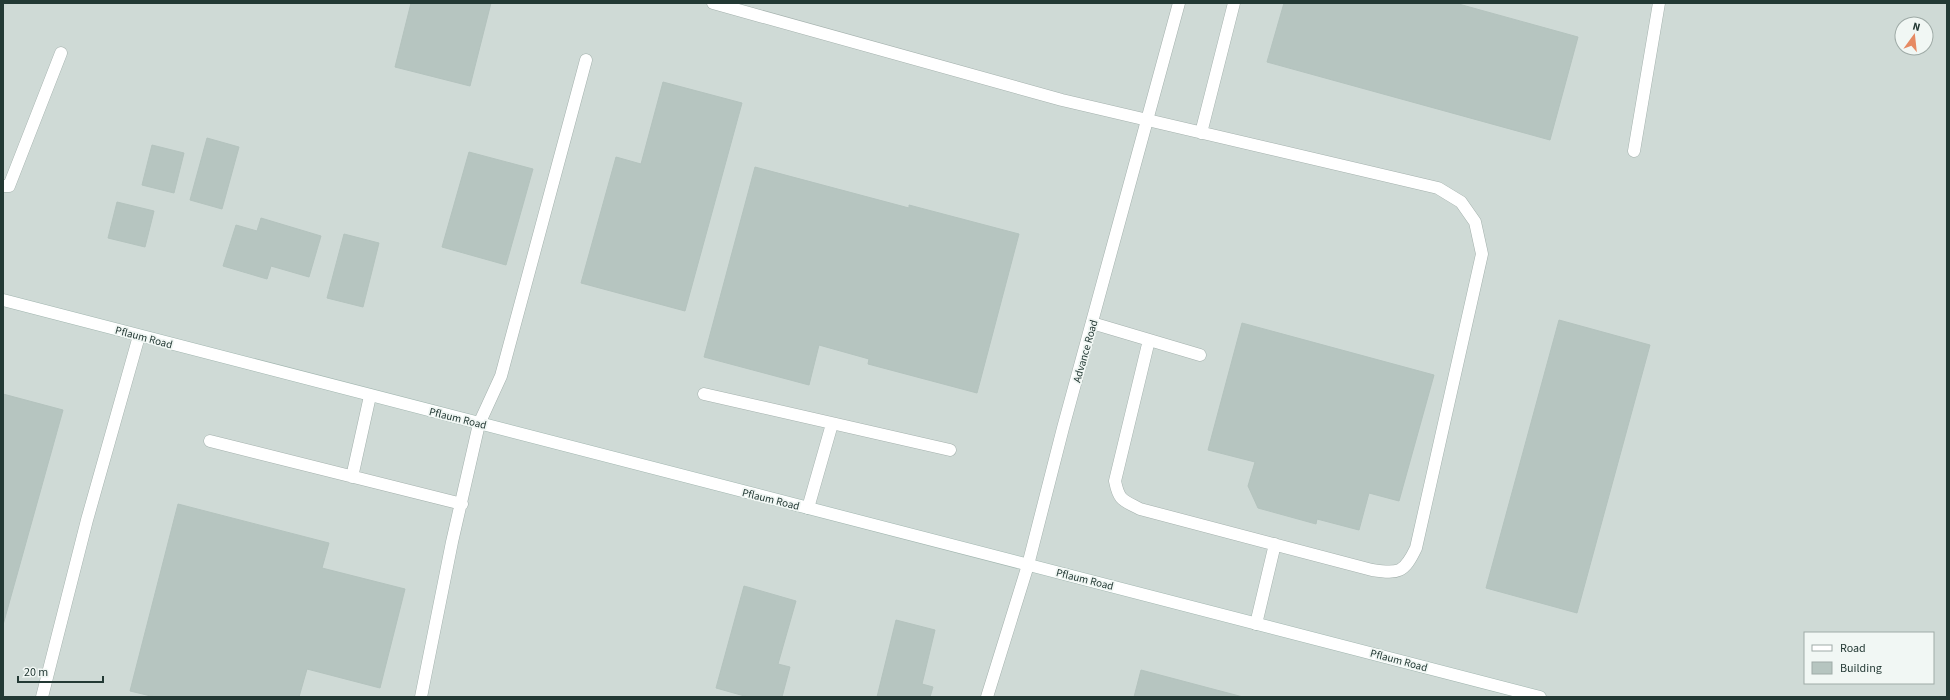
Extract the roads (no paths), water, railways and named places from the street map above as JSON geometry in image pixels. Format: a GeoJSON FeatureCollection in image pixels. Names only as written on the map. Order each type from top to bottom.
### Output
{"type":"FeatureCollection","features":[{"type":"Feature","properties":{"kind":"street"},"geometry":{"type":"LineString","coordinates":[[713,3],[1062,100],[1438,188],[1461,202],[1475,222],[1482,254],[1416,548],[1408,565],[1392,573],[1372,570],[1140,509],[1124,500],[1118,494],[1115,481],[1149,340]]}},
{"type":"Feature","properties":{"kind":"street","name":"Advance Road"},"geometry":{"type":"LineString","coordinates":[[987,697],[1028,565],[1179,3]]}},
{"type":"Feature","properties":{"kind":"street"},"geometry":{"type":"LineString","coordinates":[[1201,133],[1234,3]]}},
{"type":"Feature","properties":{"kind":"street"},"geometry":{"type":"LineString","coordinates":[[1634,152],[1659,3]]}},
{"type":"Feature","properties":{"kind":"street"},"geometry":{"type":"LineString","coordinates":[[3,186],[9,186],[61,53]]}},
{"type":"Feature","properties":{"kind":"street"},"geometry":{"type":"LineString","coordinates":[[421,697],[479,424],[502,376],[586,60]]}},
{"type":"Feature","properties":{"kind":"street","name":"Pflaum Road"},"geometry":{"type":"LineString","coordinates":[[3,300],[1540,697]]}},
{"type":"Feature","properties":{"kind":"street"},"geometry":{"type":"LineString","coordinates":[[1092,323],[1200,355]]}},
{"type":"Feature","properties":{"kind":"street"},"geometry":{"type":"LineString","coordinates":[[42,697],[87,520],[139,336]]}},
{"type":"Feature","properties":{"kind":"street"},"geometry":{"type":"LineString","coordinates":[[704,394],[950,450]]}},
{"type":"Feature","properties":{"kind":"street"},"geometry":{"type":"LineString","coordinates":[[352,477],[370,396]]}},
{"type":"Feature","properties":{"kind":"street"},"geometry":{"type":"LineString","coordinates":[[808,508],[832,424]]}},
{"type":"Feature","properties":{"kind":"street"},"geometry":{"type":"LineString","coordinates":[[210,441],[462,504]]}},
{"type":"Feature","properties":{"kind":"street"},"geometry":{"type":"LineString","coordinates":[[1256,624],[1276,544]]}}]}
